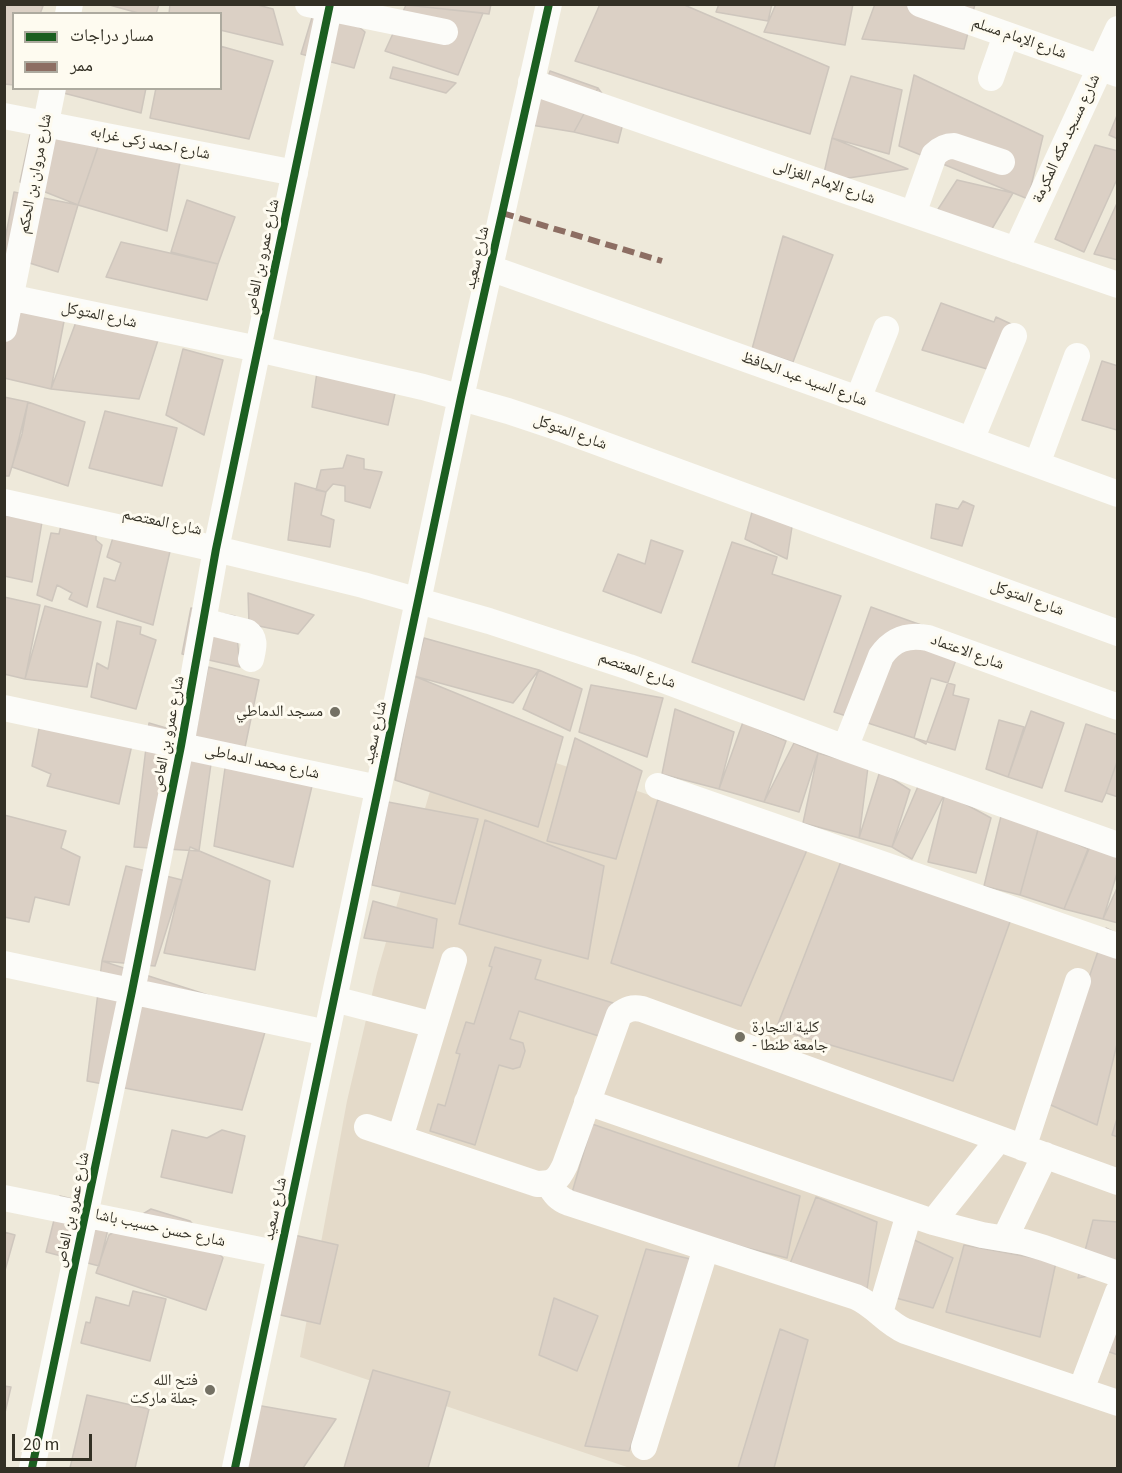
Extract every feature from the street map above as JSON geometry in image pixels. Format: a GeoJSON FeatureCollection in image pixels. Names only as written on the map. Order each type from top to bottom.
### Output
{"type":"FeatureCollection","features":[{"type":"Feature","properties":{"kind":"street","name":"شارع سعيد"},"geometry":{"type":"LineString","coordinates":[[235,1468],[461,397],[549,4]]}},
{"type":"Feature","properties":{"kind":"street","name":"شارع الإمام مسلم"},"geometry":{"type":"LineString","coordinates":[[920,4],[1109,71]]}},
{"type":"Feature","properties":{"kind":"street"},"geometry":{"type":"LineString","coordinates":[[322,6],[445,32]]}},
{"type":"Feature","properties":{"kind":"street","name":"شارع عمرو بن العاص"},"geometry":{"type":"LineString","coordinates":[[33,1468],[181,746],[216,549],[295,173],[322,6]]}},
{"type":"Feature","properties":{"kind":"street","name":"شارع مسجد مكه المكرمة"},"geometry":{"type":"LineString","coordinates":[[1016,250],[1109,71],[1118,29]]}},
{"type":"Feature","properties":{"kind":"street"},"geometry":{"type":"LineString","coordinates":[[991,78],[1006,35]]}},
{"type":"Feature","properties":{"kind":"street","name":"شارع الإمام الغزالى"},"geometry":{"type":"LineString","coordinates":[[531,82],[1118,285]]}},
{"type":"Feature","properties":{"kind":"street","name":"شارع مروان بن الحكم"},"geometry":{"type":"LineString","coordinates":[[4,329],[8,296],[53,90]]}},
{"type":"Feature","properties":{"kind":"street","name":"شارع احمد زكى غرابه"},"geometry":{"type":"LineString","coordinates":[[4,116],[295,173]]}},
{"type":"Feature","properties":{"kind":"street"},"geometry":{"type":"LineString","coordinates":[[913,214],[934,155],[946,146],[954,146],[1002,162]]}},
{"type":"Feature","properties":{"kind":"street","name":"شارع السيد عبد الحافظ"},"geometry":{"type":"LineString","coordinates":[[490,268],[1118,494]]}},
{"type":"Feature","properties":{"kind":"street","name":"شارع المتوكل"},"geometry":{"type":"LineString","coordinates":[[8,296],[461,397],[556,427],[1118,633]]}},
{"type":"Feature","properties":{"kind":"street"},"geometry":{"type":"LineString","coordinates":[[858,399],[886,329]]}},
{"type":"Feature","properties":{"kind":"street"},"geometry":{"type":"LineString","coordinates":[[971,440],[1014,336]]}},
{"type":"Feature","properties":{"kind":"street"},"geometry":{"type":"LineString","coordinates":[[1037,464],[1077,356]]}},
{"type":"Feature","properties":{"kind":"street","name":"شارع المعتصم"},"geometry":{"type":"LineString","coordinates":[[4,502],[216,549],[340,580],[559,643],[1118,845]]}},
{"type":"Feature","properties":{"kind":"street"},"geometry":{"type":"LineString","coordinates":[[204,621],[247,632],[252,636],[254,641],[251,659]]}},
{"type":"Feature","properties":{"kind":"street","name":"شارع الاعتماد"},"geometry":{"type":"LineString","coordinates":[[845,748],[881,656],[897,640],[905,637],[928,638],[1118,707]]}},
{"type":"Feature","properties":{"kind":"street","name":"شارع محمد الدماطى"},"geometry":{"type":"LineString","coordinates":[[4,708],[378,789]]}},
{"type":"Feature","properties":{"kind":"street"},"geometry":{"type":"LineString","coordinates":[[658,786],[1118,946]]}},
{"type":"Feature","properties":{"kind":"street"},"geometry":{"type":"LineString","coordinates":[[400,1138],[454,960]]}},
{"type":"Feature","properties":{"kind":"street"},"geometry":{"type":"LineString","coordinates":[[4,964],[327,1033]]}},
{"type":"Feature","properties":{"kind":"street"},"geometry":{"type":"LineString","coordinates":[[1005,1238],[1022,1148],[1078,981]]}},
{"type":"Feature","properties":{"kind":"street"},"geometry":{"type":"LineString","coordinates":[[334,999],[434,1025]]}},
{"type":"Feature","properties":{"kind":"street"},"geometry":{"type":"LineString","coordinates":[[367,1127],[537,1184],[549,1184],[559,1177],[565,1165],[619,1015],[634,1007],[1118,1182]]}},
{"type":"Feature","properties":{"kind":"street"},"geometry":{"type":"LineString","coordinates":[[587,1102],[921,1218],[982,1235],[1044,1248],[1118,1274]]}},
{"type":"Feature","properties":{"kind":"street"},"geometry":{"type":"LineString","coordinates":[[880,1313],[921,1218],[1022,1148]]}},
{"type":"Feature","properties":{"kind":"street"},"geometry":{"type":"LineString","coordinates":[[549,1184],[560,1199],[569,1203],[856,1297],[873,1306],[896,1327],[1118,1403]]}},
{"type":"Feature","properties":{"kind":"street","name":"شارع حسن حسيب باشا"},"geometry":{"type":"LineString","coordinates":[[4,1198],[280,1254]]}},
{"type":"Feature","properties":{"kind":"street"},"geometry":{"type":"LineString","coordinates":[[644,1447],[706,1248]]}},
{"type":"Feature","properties":{"kind":"street"},"geometry":{"type":"LineString","coordinates":[[1081,1390],[1118,1292]]}},
{"type":"Feature","properties":{"kind":"shaded area","name":"كلية التجارة - جامعة طنطا"},"geometry":{"type":"Polygon","coordinates":[[[449,726],[1117,955],[1117,1468],[630,1468],[300,1357],[347,1101],[377,973],[449,726]]]}},
{"type":"Feature","properties":{"kind":"building"},"geometry":{"type":"Polygon","coordinates":[[[4,4],[43,6],[41,12],[12,12],[12,85],[4,84],[4,4]]]}},
{"type":"Feature","properties":{"kind":"building"},"geometry":{"type":"Polygon","coordinates":[[[106,4],[159,4],[157,12],[135,12],[106,4]]]}},
{"type":"Feature","properties":{"kind":"building"},"geometry":{"type":"Polygon","coordinates":[[[170,4],[254,4],[273,9],[283,45],[222,30],[222,12],[169,12],[170,4]]]}},
{"type":"Feature","properties":{"kind":"building"},"geometry":{"type":"Polygon","coordinates":[[[316,4],[333,4],[365,32],[354,68],[301,54],[316,4]]]}},
{"type":"Feature","properties":{"kind":"building"},"geometry":{"type":"Polygon","coordinates":[[[417,4],[491,4],[489,14],[416,6],[417,4]]]}},
{"type":"Feature","properties":{"kind":"building"},"geometry":{"type":"Polygon","coordinates":[[[600,4],[682,4],[829,67],[810,134],[575,61],[600,4]]]}},
{"type":"Feature","properties":{"kind":"building"},"geometry":{"type":"Polygon","coordinates":[[[719,4],[772,4],[768,21],[716,12],[719,4]]]}},
{"type":"Feature","properties":{"kind":"building"},"geometry":{"type":"Polygon","coordinates":[[[776,4],[853,4],[845,45],[764,32],[776,4]]]}},
{"type":"Feature","properties":{"kind":"building"},"geometry":{"type":"Polygon","coordinates":[[[875,4],[975,4],[964,49],[862,39],[875,4]]]}},
{"type":"Feature","properties":{"kind":"building"},"geometry":{"type":"Polygon","coordinates":[[[406,5],[483,13],[458,75],[385,51],[406,5]]]}},
{"type":"Feature","properties":{"kind":"building"},"geometry":{"type":"Polygon","coordinates":[[[222,47],[273,61],[249,139],[150,118],[156,90],[222,90],[222,47]]]}},
{"type":"Feature","properties":{"kind":"building"},"geometry":{"type":"Polygon","coordinates":[[[393,67],[456,83],[446,93],[390,78],[393,67]]]}},
{"type":"Feature","properties":{"kind":"building"},"geometry":{"type":"Polygon","coordinates":[[[550,71],[598,88],[574,132],[531,125],[550,71]]]}},
{"type":"Feature","properties":{"kind":"building"},"geometry":{"type":"Polygon","coordinates":[[[914,75],[1043,136],[1028,199],[899,146],[914,75]]]}},
{"type":"Feature","properties":{"kind":"building"},"geometry":{"type":"Polygon","coordinates":[[[851,76],[902,90],[889,154],[832,138],[851,76]]]}},
{"type":"Feature","properties":{"kind":"building"},"geometry":{"type":"Polygon","coordinates":[[[598,88],[623,123],[618,143],[574,132],[598,88]]]}},
{"type":"Feature","properties":{"kind":"building"},"geometry":{"type":"Polygon","coordinates":[[[52,90],[146,90],[141,113],[52,90]]]}},
{"type":"Feature","properties":{"kind":"building"},"geometry":{"type":"Polygon","coordinates":[[[1118,113],[1118,139],[1109,135],[1118,113]]]}},
{"type":"Feature","properties":{"kind":"building"},"geometry":{"type":"Polygon","coordinates":[[[33,121],[100,141],[78,205],[20,182],[33,121]]]}},
{"type":"Feature","properties":{"kind":"building"},"geometry":{"type":"Polygon","coordinates":[[[832,138],[908,169],[822,182],[832,138]]]}},
{"type":"Feature","properties":{"kind":"building"},"geometry":{"type":"Polygon","coordinates":[[[100,141],[181,157],[167,231],[78,205],[100,141]]]}},
{"type":"Feature","properties":{"kind":"building"},"geometry":{"type":"Polygon","coordinates":[[[1095,145],[1118,151],[1118,177],[1084,252],[1055,239],[1095,145]]]}},
{"type":"Feature","properties":{"kind":"building"},"geometry":{"type":"Polygon","coordinates":[[[957,180],[1013,193],[986,239],[931,220],[957,180]]]}},
{"type":"Feature","properties":{"kind":"building"},"geometry":{"type":"Polygon","coordinates":[[[14,192],[78,205],[58,272],[4,255],[14,192]]]}},
{"type":"Feature","properties":{"kind":"building"},"geometry":{"type":"Polygon","coordinates":[[[187,200],[235,217],[218,264],[171,252],[187,200]]]}},
{"type":"Feature","properties":{"kind":"building"},"geometry":{"type":"Polygon","coordinates":[[[1118,201],[1118,260],[1094,254],[1118,201]]]}},
{"type":"Feature","properties":{"kind":"building"},"geometry":{"type":"Polygon","coordinates":[[[783,236],[833,255],[793,362],[752,349],[783,236]]]}},
{"type":"Feature","properties":{"kind":"building"},"geometry":{"type":"Polygon","coordinates":[[[121,242],[218,264],[207,300],[106,277],[121,242]]]}},
{"type":"Feature","properties":{"kind":"building"},"geometry":{"type":"Polygon","coordinates":[[[941,303],[994,322],[996,317],[1011,324],[994,371],[922,350],[941,303]]]}},
{"type":"Feature","properties":{"kind":"building"},"geometry":{"type":"Polygon","coordinates":[[[4,304],[65,316],[51,389],[4,378],[4,304]]]}},
{"type":"Feature","properties":{"kind":"building"},"geometry":{"type":"Polygon","coordinates":[[[76,322],[159,337],[139,399],[51,389],[76,322]]]}},
{"type":"Feature","properties":{"kind":"building"},"geometry":{"type":"Polygon","coordinates":[[[183,349],[223,360],[204,435],[166,415],[183,349]]]}},
{"type":"Feature","properties":{"kind":"building"},"geometry":{"type":"Polygon","coordinates":[[[1102,361],[1118,366],[1117,430],[1082,420],[1102,361]]]}},
{"type":"Feature","properties":{"kind":"building"},"geometry":{"type":"Polygon","coordinates":[[[317,372],[396,389],[388,425],[312,407],[317,372]]]}},
{"type":"Feature","properties":{"kind":"building"},"geometry":{"type":"Polygon","coordinates":[[[4,397],[28,402],[22,434],[9,476],[4,476],[4,397]]]}},
{"type":"Feature","properties":{"kind":"building"},"geometry":{"type":"Polygon","coordinates":[[[28,402],[85,422],[68,486],[12,467],[28,402]]]}},
{"type":"Feature","properties":{"kind":"building"},"geometry":{"type":"Polygon","coordinates":[[[105,411],[177,428],[162,486],[89,468],[105,411]]]}},
{"type":"Feature","properties":{"kind":"building"},"geometry":{"type":"Polygon","coordinates":[[[347,455],[364,459],[364,469],[382,472],[370,508],[345,501],[345,486],[333,484],[326,492],[316,490],[321,470],[343,468],[347,455]]]}},
{"type":"Feature","properties":{"kind":"building"},"geometry":{"type":"Polygon","coordinates":[[[295,483],[326,492],[321,515],[334,520],[330,547],[288,540],[295,483]]]}},
{"type":"Feature","properties":{"kind":"building"},"geometry":{"type":"Polygon","coordinates":[[[963,501],[974,506],[962,546],[931,538],[936,504],[958,509],[963,501]]]}},
{"type":"Feature","properties":{"kind":"building"},"geometry":{"type":"Polygon","coordinates":[[[752,512],[794,514],[787,559],[745,539],[752,512]]]}},
{"type":"Feature","properties":{"kind":"building"},"geometry":{"type":"Polygon","coordinates":[[[4,515],[42,522],[32,582],[4,576],[4,515]]]}},
{"type":"Feature","properties":{"kind":"building"},"geometry":{"type":"Polygon","coordinates":[[[62,521],[96,530],[96,540],[102,545],[87,607],[69,599],[72,593],[57,585],[52,601],[37,595],[51,533],[59,534],[62,521]]]}},
{"type":"Feature","properties":{"kind":"building"},"geometry":{"type":"Polygon","coordinates":[[[115,531],[171,547],[153,625],[97,607],[104,578],[115,581],[121,563],[107,557],[115,531]]]}},
{"type":"Feature","properties":{"kind":"building"},"geometry":{"type":"Polygon","coordinates":[[[651,540],[683,551],[661,613],[603,591],[618,554],[645,564],[651,540]]]}},
{"type":"Feature","properties":{"kind":"building"},"geometry":{"type":"Polygon","coordinates":[[[732,542],[777,557],[772,574],[841,596],[804,700],[692,662],[732,542]]]}},
{"type":"Feature","properties":{"kind":"building"},"geometry":{"type":"Polygon","coordinates":[[[248,593],[314,615],[298,634],[249,624],[248,593]]]}},
{"type":"Feature","properties":{"kind":"building"},"geometry":{"type":"Polygon","coordinates":[[[4,597],[40,605],[25,679],[4,674],[4,597]]]}},
{"type":"Feature","properties":{"kind":"building"},"geometry":{"type":"Polygon","coordinates":[[[45,606],[101,622],[87,687],[25,679],[45,606]]]}},
{"type":"Feature","properties":{"kind":"building"},"geometry":{"type":"Polygon","coordinates":[[[871,607],[963,640],[926,744],[834,712],[871,607]]]}},
{"type":"Feature","properties":{"kind":"building"},"geometry":{"type":"Polygon","coordinates":[[[191,608],[235,616],[240,667],[182,654],[191,608]]]}},
{"type":"Feature","properties":{"kind":"building"},"geometry":{"type":"Polygon","coordinates":[[[117,621],[141,627],[140,634],[156,640],[136,709],[91,697],[97,663],[108,669],[117,621]]]}},
{"type":"Feature","properties":{"kind":"building"},"geometry":{"type":"Polygon","coordinates":[[[424,638],[539,670],[513,703],[414,676],[424,638]]]}},
{"type":"Feature","properties":{"kind":"building"},"geometry":{"type":"Polygon","coordinates":[[[208,667],[259,680],[244,752],[195,736],[208,667]]]}},
{"type":"Feature","properties":{"kind":"building"},"geometry":{"type":"Polygon","coordinates":[[[539,670],[582,689],[570,731],[523,709],[539,670]]]}},
{"type":"Feature","properties":{"kind":"building"},"geometry":{"type":"Polygon","coordinates":[[[414,676],[563,737],[538,827],[395,780],[414,676]]]}},
{"type":"Feature","properties":{"kind":"building"},"geometry":{"type":"Polygon","coordinates":[[[931,678],[955,685],[953,695],[969,699],[955,750],[914,738],[931,678]]]}},
{"type":"Feature","properties":{"kind":"building"},"geometry":{"type":"Polygon","coordinates":[[[591,685],[663,698],[647,757],[579,732],[591,685]]]}},
{"type":"Feature","properties":{"kind":"building"},"geometry":{"type":"Polygon","coordinates":[[[675,709],[734,732],[719,789],[662,774],[675,709]]]}},
{"type":"Feature","properties":{"kind":"building"},"geometry":{"type":"Polygon","coordinates":[[[1031,711],[1064,723],[1042,788],[1008,777],[1031,711]]]}},
{"type":"Feature","properties":{"kind":"building"},"geometry":{"type":"Polygon","coordinates":[[[999,720],[1024,727],[1008,777],[986,769],[999,720]]]}},
{"type":"Feature","properties":{"kind":"building"},"geometry":{"type":"Polygon","coordinates":[[[743,722],[786,741],[764,802],[719,789],[743,722]]]}},
{"type":"Feature","properties":{"kind":"building"},"geometry":{"type":"Polygon","coordinates":[[[40,723],[133,740],[119,804],[47,786],[51,774],[32,766],[40,723]]]}},
{"type":"Feature","properties":{"kind":"building"},"geometry":{"type":"Polygon","coordinates":[[[149,723],[214,742],[199,851],[134,847],[149,723]]]}},
{"type":"Feature","properties":{"kind":"building"},"geometry":{"type":"Polygon","coordinates":[[[1086,724],[1118,735],[1118,759],[1102,802],[1065,791],[1086,724]]]}},
{"type":"Feature","properties":{"kind":"building"},"geometry":{"type":"Polygon","coordinates":[[[575,738],[642,771],[616,859],[547,841],[575,738]]]}},
{"type":"Feature","properties":{"kind":"building"},"geometry":{"type":"Polygon","coordinates":[[[794,743],[818,753],[799,812],[764,802],[794,743]]]}},
{"type":"Feature","properties":{"kind":"building"},"geometry":{"type":"Polygon","coordinates":[[[228,747],[312,786],[293,867],[214,846],[228,747]]]}},
{"type":"Feature","properties":{"kind":"building"},"geometry":{"type":"Polygon","coordinates":[[[818,753],[868,767],[859,838],[803,823],[818,753]]]}},
{"type":"Feature","properties":{"kind":"building"},"geometry":{"type":"Polygon","coordinates":[[[1118,759],[1118,797],[1106,793],[1118,759]]]}},
{"type":"Feature","properties":{"kind":"building"},"geometry":{"type":"Polygon","coordinates":[[[880,771],[910,790],[892,847],[859,838],[880,771]]]}},
{"type":"Feature","properties":{"kind":"building"},"geometry":{"type":"Polygon","coordinates":[[[919,784],[945,793],[912,859],[892,847],[919,784]]]}},
{"type":"Feature","properties":{"kind":"building"},"geometry":{"type":"Polygon","coordinates":[[[945,793],[991,818],[976,873],[928,862],[945,793]]]}},
{"type":"Feature","properties":{"kind":"building"},"geometry":{"type":"Polygon","coordinates":[[[658,799],[807,850],[741,1006],[611,963],[658,799]]]}},
{"type":"Feature","properties":{"kind":"building"},"geometry":{"type":"Polygon","coordinates":[[[388,802],[478,819],[455,904],[372,885],[388,802]]]}},
{"type":"Feature","properties":{"kind":"building"},"geometry":{"type":"Polygon","coordinates":[[[1002,812],[1039,826],[1020,895],[984,886],[1002,812]]]}},
{"type":"Feature","properties":{"kind":"building"},"geometry":{"type":"Polygon","coordinates":[[[4,815],[66,831],[61,848],[80,857],[69,905],[35,897],[29,922],[4,917],[4,815]]]}},
{"type":"Feature","properties":{"kind":"building"},"geometry":{"type":"Polygon","coordinates":[[[485,820],[604,866],[588,959],[459,924],[485,820]]]}},
{"type":"Feature","properties":{"kind":"building"},"geometry":{"type":"Polygon","coordinates":[[[1039,826],[1088,849],[1064,909],[1020,895],[1039,826]]]}},
{"type":"Feature","properties":{"kind":"building"},"geometry":{"type":"Polygon","coordinates":[[[1094,837],[1118,854],[1118,870],[1103,919],[1064,909],[1094,837]]]}},
{"type":"Feature","properties":{"kind":"building"},"geometry":{"type":"Polygon","coordinates":[[[190,847],[270,881],[255,970],[164,953],[190,847]]]}},
{"type":"Feature","properties":{"kind":"building"},"geometry":{"type":"Polygon","coordinates":[[[845,851],[1011,919],[953,1081],[776,1029],[845,851]]]}},
{"type":"Feature","properties":{"kind":"building"},"geometry":{"type":"Polygon","coordinates":[[[126,866],[182,880],[155,966],[102,961],[126,866]]]}},
{"type":"Feature","properties":{"kind":"building"},"geometry":{"type":"Polygon","coordinates":[[[1118,886],[1118,923],[1103,919],[1118,886]]]}},
{"type":"Feature","properties":{"kind":"building"},"geometry":{"type":"Polygon","coordinates":[[[373,901],[437,919],[433,948],[364,938],[373,901]]]}},
{"type":"Feature","properties":{"kind":"building"},"geometry":{"type":"Polygon","coordinates":[[[1106,928],[1118,934],[1118,1040],[1097,1125],[1046,1103],[1106,928]]]}},
{"type":"Feature","properties":{"kind":"building"},"geometry":{"type":"Polygon","coordinates":[[[495,947],[541,960],[535,979],[613,1003],[602,1037],[519,1011],[510,1039],[523,1043],[525,1051],[520,1067],[513,1069],[499,1065],[475,1145],[430,1131],[438,1104],[445,1106],[460,1054],[456,1053],[466,1022],[474,1024],[492,967],[489,966],[495,947]]]}},
{"type":"Feature","properties":{"kind":"building"},"geometry":{"type":"Polygon","coordinates":[[[102,961],[270,1015],[242,1110],[87,1081],[102,961]]]}},
{"type":"Feature","properties":{"kind":"building"},"geometry":{"type":"Polygon","coordinates":[[[1118,1115],[1118,1137],[1112,1135],[1118,1115]]]}},
{"type":"Feature","properties":{"kind":"building"},"geometry":{"type":"Polygon","coordinates":[[[592,1124],[800,1196],[787,1258],[569,1203],[592,1124]]]}},
{"type":"Feature","properties":{"kind":"building"},"geometry":{"type":"Polygon","coordinates":[[[172,1130],[207,1138],[222,1130],[245,1136],[232,1193],[161,1177],[172,1130]]]}},
{"type":"Feature","properties":{"kind":"building"},"geometry":{"type":"Polygon","coordinates":[[[60,1196],[113,1209],[99,1266],[46,1252],[60,1196]]]}},
{"type":"Feature","properties":{"kind":"building"},"geometry":{"type":"Polygon","coordinates":[[[816,1197],[877,1222],[867,1289],[786,1274],[816,1197]]]}},
{"type":"Feature","properties":{"kind":"building"},"geometry":{"type":"Polygon","coordinates":[[[151,1209],[190,1221],[223,1258],[206,1310],[96,1273],[109,1235],[151,1209]]]}},
{"type":"Feature","properties":{"kind":"building"},"geometry":{"type":"Polygon","coordinates":[[[1093,1220],[1118,1222],[1118,1270],[1078,1278],[1093,1220]]]}},
{"type":"Feature","properties":{"kind":"building"},"geometry":{"type":"Polygon","coordinates":[[[4,1232],[15,1235],[4,1274],[4,1232]]]}},
{"type":"Feature","properties":{"kind":"building"},"geometry":{"type":"Polygon","coordinates":[[[294,1235],[338,1245],[320,1324],[276,1314],[294,1235]]]}},
{"type":"Feature","properties":{"kind":"building"},"geometry":{"type":"Polygon","coordinates":[[[910,1238],[953,1258],[933,1308],[896,1298],[910,1238]]]}},
{"type":"Feature","properties":{"kind":"building"},"geometry":{"type":"Polygon","coordinates":[[[964,1245],[1056,1262],[1040,1337],[946,1312],[964,1245]]]}},
{"type":"Feature","properties":{"kind":"building"},"geometry":{"type":"Polygon","coordinates":[[[646,1249],[695,1260],[629,1451],[585,1446],[646,1249]]]}},
{"type":"Feature","properties":{"kind":"building"},"geometry":{"type":"Polygon","coordinates":[[[133,1291],[166,1299],[150,1361],[81,1343],[86,1322],[90,1323],[96,1297],[129,1306],[133,1291]]]}},
{"type":"Feature","properties":{"kind":"building"},"geometry":{"type":"Polygon","coordinates":[[[554,1298],[598,1316],[577,1371],[539,1355],[554,1298]]]}},
{"type":"Feature","properties":{"kind":"building"},"geometry":{"type":"Polygon","coordinates":[[[1118,1317],[1118,1355],[1104,1350],[1118,1317]]]}},
{"type":"Feature","properties":{"kind":"building"},"geometry":{"type":"Polygon","coordinates":[[[780,1329],[808,1340],[774,1468],[738,1468],[780,1329]]]}},
{"type":"Feature","properties":{"kind":"building"},"geometry":{"type":"Polygon","coordinates":[[[373,1370],[450,1392],[428,1468],[344,1468],[373,1370]]]}},
{"type":"Feature","properties":{"kind":"building"},"geometry":{"type":"Polygon","coordinates":[[[4,1386],[11,1387],[4,1417],[4,1386]]]}},
{"type":"Feature","properties":{"kind":"building"},"geometry":{"type":"Polygon","coordinates":[[[87,1395],[149,1409],[135,1468],[70,1468],[87,1395]]]}},
{"type":"Feature","properties":{"kind":"building"},"geometry":{"type":"Polygon","coordinates":[[[256,1405],[336,1419],[303,1468],[244,1468],[256,1405]]]}},
{"type":"Feature","properties":{"kind":"marked path"},"geometry":{"type":"LineString","coordinates":[[502,213],[662,261]]}},
{"type":"Feature","properties":{"kind":"cycle path"},"geometry":{"type":"LineString","coordinates":[[32,1468],[132,991],[181,746],[216,549],[330,4]]}},
{"type":"Feature","properties":{"kind":"cycle path"},"geometry":{"type":"LineString","coordinates":[[235,1468],[461,397],[549,4]]}},
{"type":"Feature","properties":{"kind":"place","name":"مسجد الدماطي"},"geometry":{"type":"Point","coordinates":[335,712]}},
{"type":"Feature","properties":{"kind":"place","name":"كلية التجارة - جامعة طنطا"},"geometry":{"type":"Point","coordinates":[740,1037]}},
{"type":"Feature","properties":{"kind":"place","name":"فتح الله جملة ماركت"},"geometry":{"type":"Point","coordinates":[210,1390]}}]}
